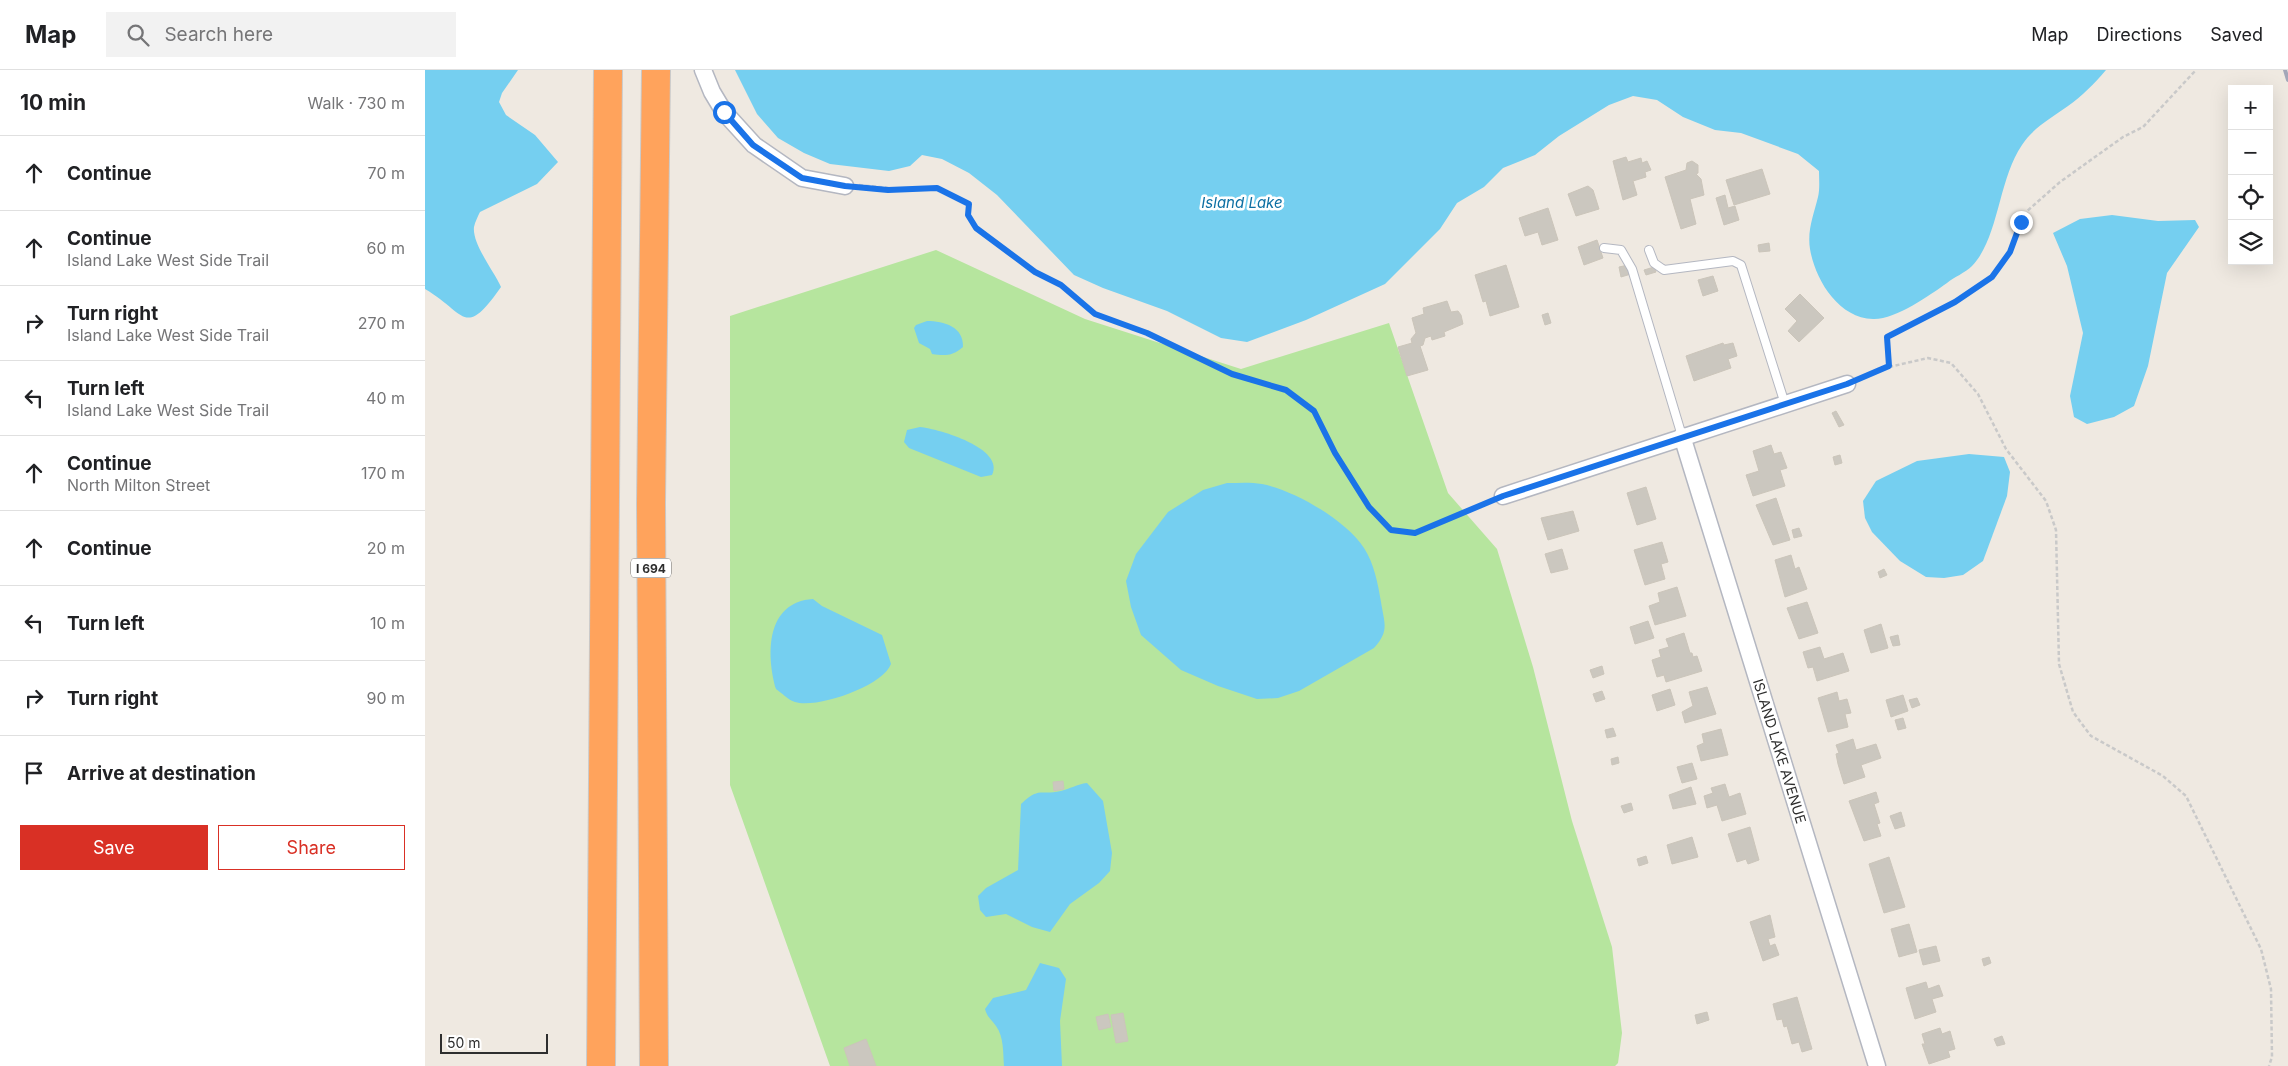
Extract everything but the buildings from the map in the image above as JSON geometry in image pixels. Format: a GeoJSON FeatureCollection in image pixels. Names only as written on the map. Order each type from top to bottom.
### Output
{"type":"FeatureCollection","features":[{"type":"Feature","properties":{"kind":"highway"},"geometry":{"type":"LineString","coordinates":[[601,1066],[607,70]]}},
{"type":"Feature","properties":{"kind":"highway","name":"I 694"},"geometry":{"type":"LineString","coordinates":[[654,1066],[651,494],[655,70]]}},
{"type":"Feature","properties":{"kind":"street"},"geometry":{"type":"LineString","coordinates":[[703,70],[712,92],[724,112],[753,145],[802,178],[845,186]]}},
{"type":"Feature","properties":{"kind":"street"},"geometry":{"type":"LineString","coordinates":[[1503,496],[1682,436],[1847,384]]}},
{"type":"Feature","properties":{"kind":"street","name":"ISLAND LAKE AVENUE"},"geometry":{"type":"LineString","coordinates":[[1682,436],[1877,1066]]}},
{"type":"Feature","properties":{"kind":"lane"},"geometry":{"type":"LineString","coordinates":[[1603,248],[1621,250],[1632,269],[1682,436]]}},
{"type":"Feature","properties":{"kind":"lane"},"geometry":{"type":"LineString","coordinates":[[1649,250],[1654,263],[1664,270],[1733,261],[1741,265],[1785,404]]}},
{"type":"Feature","properties":{"kind":"path"},"geometry":{"type":"LineString","coordinates":[[1889,366],[1887,337],[1955,302],[1992,277],[2010,252],[2026,212],[2060,182],[2123,137],[2143,127],[2196,70]]}},
{"type":"Feature","properties":{"kind":"path"},"geometry":{"type":"LineString","coordinates":[[845,186],[910,190],[937,188],[963,199],[969,204],[968,215],[976,228],[1035,272],[1061,285],[1095,314],[1147,333],[1232,374],[1286,390],[1314,411],[1335,453],[1369,507],[1391,530],[1415,533],[1503,496]]}},
{"type":"Feature","properties":{"kind":"path"},"geometry":{"type":"LineString","coordinates":[[1847,384],[1889,366],[1928,358],[1951,363],[1978,394],[2006,449],[2045,501],[2056,530],[2059,664],[2073,712],[2091,736],[2163,776],[2186,796],[2261,949],[2271,989],[2272,1057],[2269,1066]]}},
{"type":"Feature","properties":{"kind":"green space"},"geometry":{"type":"Polygon","coordinates":[[[936,250],[1085,319],[1241,369],[1389,323],[1448,493],[1497,549],[1533,667],[1572,821],[1612,947],[1622,1033],[1618,1063],[1615,1066],[830,1066],[730,785],[730,316],[936,250]]]}},
{"type":"Feature","properties":{"kind":"water"},"geometry":{"type":"Polygon","coordinates":[[[425,70],[518,70],[502,93],[499,102],[506,115],[535,135],[558,162],[537,184],[480,212],[474,227],[474,234],[484,257],[501,287],[489,303],[472,317],[464,317],[457,313],[425,289],[425,70]]]}},
{"type":"Feature","properties":{"kind":"water","name":"Island Lake"},"geometry":{"type":"Polygon","coordinates":[[[735,70],[2106,70],[2083,94],[2037,128],[2026,139],[2014,159],[1988,240],[1972,266],[1922,300],[1902,311],[1882,318],[1860,317],[1849,312],[1830,295],[1817,272],[1810,249],[1809,235],[1819,194],[1819,171],[1798,154],[1741,133],[1715,130],[1683,117],[1657,100],[1633,96],[1609,105],[1559,136],[1535,155],[1503,168],[1484,187],[1457,203],[1440,229],[1385,284],[1306,320],[1247,342],[1221,338],[1167,311],[1103,288],[1074,275],[997,195],[969,173],[942,159],[922,155],[910,166],[889,171],[830,164],[804,153],[778,138],[757,114],[735,70]]]}},
{"type":"Feature","properties":{"kind":"water"},"geometry":{"type":"Polygon","coordinates":[[[2112,215],[2158,221],[2195,220],[2199,227],[2167,273],[2148,366],[2134,406],[2114,417],[2087,424],[2074,417],[2070,396],[2083,333],[2067,266],[2053,233],[2080,219],[2112,215]]]}},
{"type":"Feature","properties":{"kind":"water"},"geometry":{"type":"Polygon","coordinates":[[[927,321],[940,322],[952,326],[960,334],[963,347],[949,355],[932,354],[930,349],[919,343],[914,328],[916,325],[927,321]]]}},
{"type":"Feature","properties":{"kind":"water"},"geometry":{"type":"Polygon","coordinates":[[[920,427],[955,436],[980,448],[989,456],[993,465],[992,475],[981,477],[909,448],[904,442],[907,430],[920,427]]]}},
{"type":"Feature","properties":{"kind":"water"},"geometry":{"type":"Polygon","coordinates":[[[1969,454],[2004,457],[2010,472],[2007,496],[1983,561],[1963,575],[1944,578],[1926,577],[1900,561],[1872,532],[1865,518],[1863,501],[1876,481],[1917,461],[1969,454]]]}},
{"type":"Feature","properties":{"kind":"water"},"geometry":{"type":"Polygon","coordinates":[[[1227,483],[1262,484],[1275,487],[1318,508],[1356,537],[1364,548],[1373,567],[1385,626],[1379,642],[1374,648],[1299,691],[1278,698],[1257,699],[1218,686],[1181,670],[1141,635],[1131,607],[1126,581],[1136,554],[1168,512],[1203,490],[1227,483]]]}},
{"type":"Feature","properties":{"kind":"water"},"geometry":{"type":"Polygon","coordinates":[[[813,599],[822,606],[882,635],[891,664],[876,680],[848,694],[818,702],[795,702],[776,689],[771,661],[773,632],[778,620],[786,609],[798,602],[813,599]]]}},
{"type":"Feature","properties":{"kind":"water"},"geometry":{"type":"Polygon","coordinates":[[[1087,783],[1103,801],[1112,853],[1110,871],[1099,883],[1070,904],[1050,932],[1032,927],[1006,914],[986,917],[980,910],[978,896],[986,888],[1018,870],[1021,804],[1036,793],[1061,791],[1087,783]]]}},
{"type":"Feature","properties":{"kind":"water"},"geometry":{"type":"Polygon","coordinates":[[[1040,963],[1059,968],[1066,979],[1060,1021],[1062,1066],[1004,1066],[1003,1045],[999,1030],[985,1009],[993,998],[1026,990],[1040,963]]]}},
{"type":"Feature","properties":{"kind":"railway"},"geometry":{"type":"LineString","coordinates":[[2285,70],[2288,80]]}},
{"type":"Feature","properties":{"kind":"route"},"geometry":{"type":"LineString","coordinates":[[724,112],[753,145],[802,178],[845,186],[859,185],[888,190],[937,188],[963,199],[969,204],[968,215],[976,228],[1035,272],[1061,285],[1095,314],[1147,333],[1232,374],[1286,390],[1314,411],[1335,453],[1369,507],[1391,530],[1415,533],[1503,496],[1682,436],[1847,384],[1889,366],[1887,337],[1955,302],[1992,277],[2010,252],[2021,222]]}}]}
